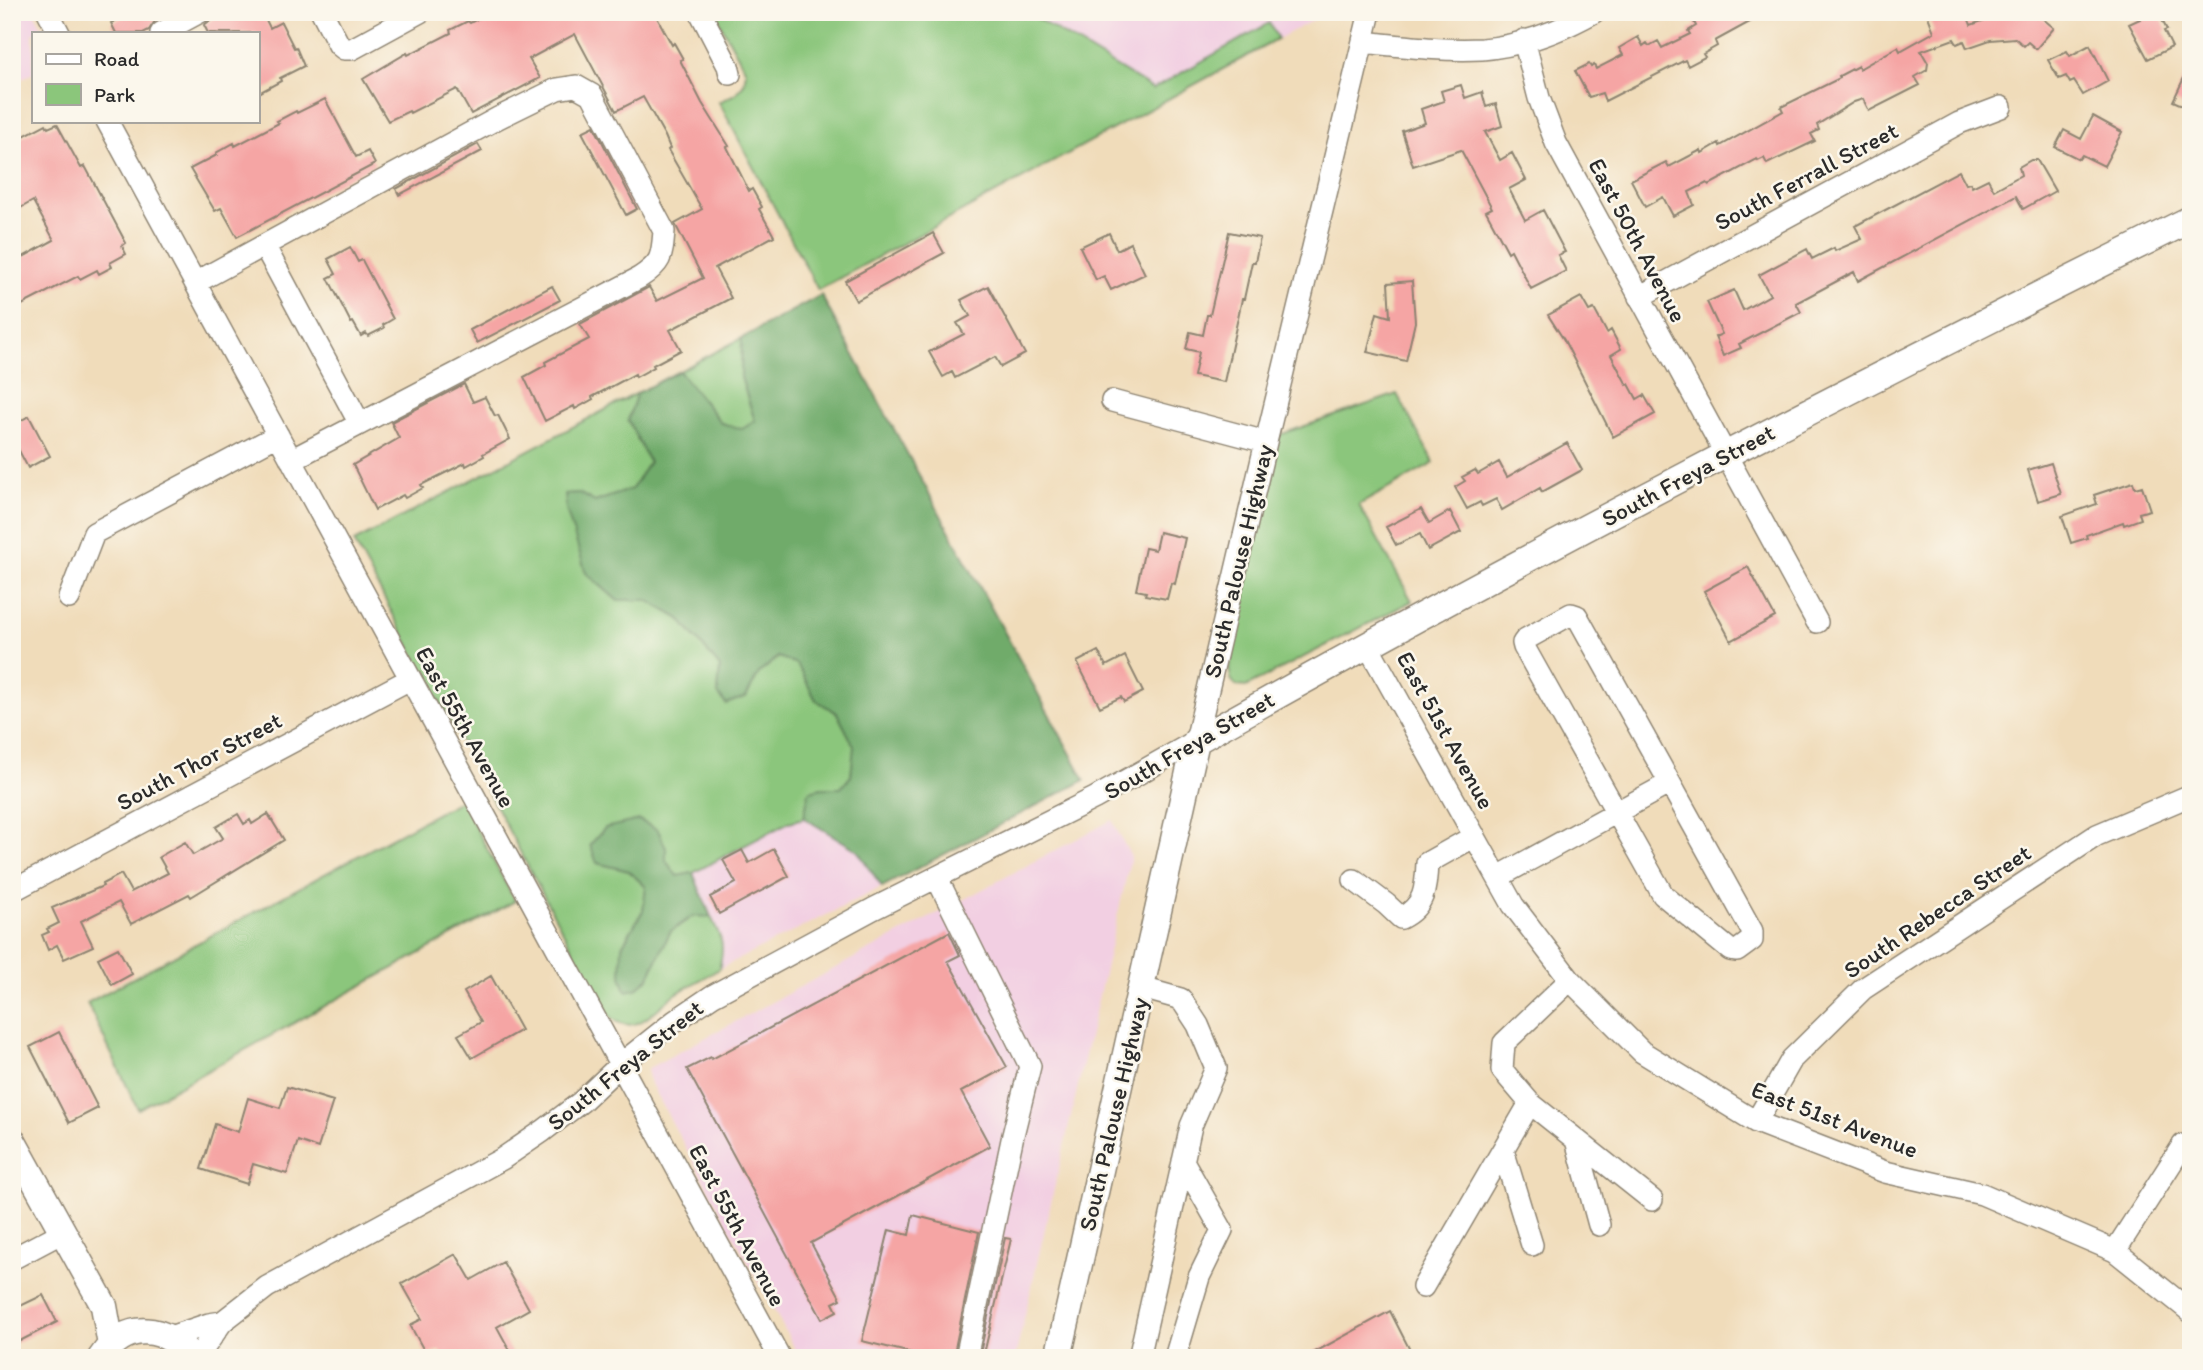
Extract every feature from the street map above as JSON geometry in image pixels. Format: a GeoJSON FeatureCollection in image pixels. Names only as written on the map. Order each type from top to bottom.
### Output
{"type":"FeatureCollection","features":[{"type":"Feature","properties":{"kind":"main road","name":"South Freya Street"},"geometry":{"type":"LineString","coordinates":[[1196,741],[1367,644],[1725,456],[2191,219]]}},
{"type":"Feature","properties":{"kind":"main road","name":"South Palouse Highway"},"geometry":{"type":"LineString","coordinates":[[1058,1358],[1196,741]]}},
{"type":"Feature","properties":{"kind":"main road"},"geometry":{"type":"LineString","coordinates":[[12,1140],[104,1306],[118,1317],[114,1345]]}},
{"type":"Feature","properties":{"kind":"main road"},"geometry":{"type":"LineString","coordinates":[[114,1345],[143,1331],[157,1332],[170,1337],[195,1358]]}},
{"type":"Feature","properties":{"kind":"street"},"geometry":{"type":"LineString","coordinates":[[48,12],[58,32]]}},
{"type":"Feature","properties":{"kind":"street"},"geometry":{"type":"LineString","coordinates":[[163,32],[200,12]]}},
{"type":"Feature","properties":{"kind":"street"},"geometry":{"type":"LineString","coordinates":[[322,12],[339,45],[344,49],[352,49],[421,12]]}},
{"type":"Feature","properties":{"kind":"street"},"geometry":{"type":"LineString","coordinates":[[700,12],[730,74]]}},
{"type":"Feature","properties":{"kind":"street","name":"South Palouse Highway"},"geometry":{"type":"LineString","coordinates":[[1196,741],[1370,12]]}},
{"type":"Feature","properties":{"kind":"street"},"geometry":{"type":"LineString","coordinates":[[1363,42],[1412,47],[1483,49],[1563,29],[1594,12]]}},
{"type":"Feature","properties":{"kind":"street","name":"East 50th Avenue"},"geometry":{"type":"LineString","coordinates":[[1524,40],[1539,98],[1556,143],[1817,622]]}},
{"type":"Feature","properties":{"kind":"street"},"geometry":{"type":"LineString","coordinates":[[195,284],[498,118],[557,89],[576,86],[592,95],[664,230],[663,252],[655,268],[291,460]]}},
{"type":"Feature","properties":{"kind":"street","name":"South Ferrall Street"},"geometry":{"type":"LineString","coordinates":[[1639,297],[1959,123],[2001,107]]}},
{"type":"Feature","properties":{"kind":"street","name":"East 55th Avenue"},"geometry":{"type":"LineString","coordinates":[[108,122],[780,1358]]}},
{"type":"Feature","properties":{"kind":"street"},"geometry":{"type":"LineString","coordinates":[[265,247],[360,424]]}},
{"type":"Feature","properties":{"kind":"street"},"geometry":{"type":"LineString","coordinates":[[1112,401],[1266,442]]}},
{"type":"Feature","properties":{"kind":"street"},"geometry":{"type":"LineString","coordinates":[[69,598],[94,533],[278,435]]}},
{"type":"Feature","properties":{"kind":"street"},"geometry":{"type":"LineString","coordinates":[[1570,614],[1577,616],[1670,783],[1752,931],[1752,940],[1737,951],[1730,950],[1663,895],[1524,647],[1526,639],[1570,614]]}},
{"type":"Feature","properties":{"kind":"street","name":"East 51st Avenue"},"geometry":{"type":"LineString","coordinates":[[1367,644],[1513,905],[1570,980],[1642,1052],[1756,1122],[1885,1172],[1982,1194],[2115,1251],[2191,1312]]}},
{"type":"Feature","properties":{"kind":"street","name":"South Thor Street"},"geometry":{"type":"LineString","coordinates":[[12,891],[410,678]]}},
{"type":"Feature","properties":{"kind":"street","name":"South Freya Street"},"geometry":{"type":"LineString","coordinates":[[195,1358],[222,1322],[268,1287],[502,1159],[581,1102],[675,1021],[712,996],[1095,798],[1196,741]]}},
{"type":"Feature","properties":{"kind":"street"},"geometry":{"type":"LineString","coordinates":[[1498,877],[1670,783]]}},
{"type":"Feature","properties":{"kind":"street","name":"South Rebecca Street"},"geometry":{"type":"LineString","coordinates":[[1756,1122],[1792,1059],[1863,989],[2097,835],[2191,795]]}},
{"type":"Feature","properties":{"kind":"street"},"geometry":{"type":"LineString","coordinates":[[1354,880],[1401,918],[1408,915],[1423,898],[1427,863],[1475,836]]}},
{"type":"Feature","properties":{"kind":"street"},"geometry":{"type":"LineString","coordinates":[[937,878],[1030,1066],[966,1358]]}},
{"type":"Feature","properties":{"kind":"street"},"geometry":{"type":"LineString","coordinates":[[1570,980],[1504,1043],[1502,1070],[1530,1103],[1652,1200]]}},
{"type":"Feature","properties":{"kind":"street"},"geometry":{"type":"LineString","coordinates":[[1139,1358],[1191,1126],[1216,1068],[1198,1025],[1181,999],[1142,988]]}},
{"type":"Feature","properties":{"kind":"street"},"geometry":{"type":"LineString","coordinates":[[1423,1287],[1530,1103]]}},
{"type":"Feature","properties":{"kind":"street"},"geometry":{"type":"LineString","coordinates":[[1576,1140],[1599,1225]]}},
{"type":"Feature","properties":{"kind":"street"},"geometry":{"type":"LineString","coordinates":[[2115,1251],[2183,1145]]}},
{"type":"Feature","properties":{"kind":"street"},"geometry":{"type":"LineString","coordinates":[[1503,1150],[1532,1245]]}},
{"type":"Feature","properties":{"kind":"street"},"geometry":{"type":"LineString","coordinates":[[1175,1358],[1199,1277],[1222,1230],[1183,1161]]}},
{"type":"Feature","properties":{"kind":"street"},"geometry":{"type":"LineString","coordinates":[[12,1259],[62,1232]]}},
{"type":"Feature","properties":{"kind":"street","name":"South Freya Street"},"geometry":{"type":"LineString","coordinates":[[170,1337],[222,1322]]}},
{"type":"Feature","properties":{"kind":"shaded area"},"geometry":{"type":"Polygon","coordinates":[[[12,12],[34,12],[44,32],[32,32],[32,74],[12,84],[12,12]]]}},
{"type":"Feature","properties":{"kind":"shaded area"},"geometry":{"type":"Polygon","coordinates":[[[1026,12],[1328,12],[1278,39],[1268,23],[1153,90],[1026,12]]]}},
{"type":"Feature","properties":{"kind":"shaded area"},"geometry":{"type":"Polygon","coordinates":[[[804,818],[857,850],[882,887],[719,969],[723,953],[722,939],[693,873],[789,822],[804,818]]]}},
{"type":"Feature","properties":{"kind":"shaded area"},"geometry":{"type":"Polygon","coordinates":[[[1112,820],[1131,857],[1015,1358],[800,1358],[650,1082],[647,1069],[1112,820]]]}},
{"type":"Feature","properties":{"kind":"green space"},"geometry":{"type":"Polygon","coordinates":[[[714,12],[1026,12],[1153,89],[1269,23],[1278,39],[818,290],[719,102],[735,94],[744,84],[746,71],[714,12]]]}},
{"type":"Feature","properties":{"kind":"green space"},"geometry":{"type":"Polygon","coordinates":[[[821,295],[1085,780],[882,887],[857,850],[804,818],[809,791],[841,788],[851,776],[854,746],[837,713],[816,700],[797,664],[778,657],[759,673],[746,697],[726,704],[718,694],[720,667],[680,619],[647,600],[617,600],[586,573],[566,509],[565,494],[579,493],[595,502],[632,489],[649,462],[628,420],[637,393],[679,371],[721,423],[742,429],[755,421],[741,377],[742,338],[821,295]]]}},
{"type":"Feature","properties":{"kind":"green space"},"geometry":{"type":"Polygon","coordinates":[[[742,338],[741,377],[755,421],[742,430],[721,423],[679,371],[742,338]]]}},
{"type":"Feature","properties":{"kind":"green space"},"geometry":{"type":"Polygon","coordinates":[[[637,393],[628,420],[649,462],[632,489],[595,502],[579,493],[565,494],[586,573],[617,600],[647,600],[680,619],[720,667],[718,694],[746,697],[759,673],[779,657],[797,663],[816,700],[837,713],[855,746],[851,776],[841,788],[809,791],[804,818],[789,822],[693,873],[677,876],[666,861],[666,848],[597,863],[629,871],[646,887],[643,911],[622,946],[648,979],[670,932],[694,915],[711,917],[721,942],[719,969],[676,994],[642,1021],[625,1025],[606,1012],[354,542],[637,393]]]}},
{"type":"Feature","properties":{"kind":"green space"},"geometry":{"type":"Polygon","coordinates":[[[1397,394],[1434,463],[1359,505],[1412,601],[1246,687],[1236,686],[1229,669],[1279,435],[1397,394]]]}},
{"type":"Feature","properties":{"kind":"green space"},"geometry":{"type":"Polygon","coordinates":[[[461,800],[515,901],[138,1109],[87,1003],[461,800]]]}},
{"type":"Feature","properties":{"kind":"green space"},"geometry":{"type":"Polygon","coordinates":[[[639,820],[658,830],[666,848],[666,861],[677,876],[693,873],[711,917],[693,916],[670,932],[648,979],[636,989],[626,991],[621,976],[622,946],[643,911],[646,887],[629,871],[597,863],[590,845],[605,828],[639,820]]]}},
{"type":"Feature","properties":{"kind":"building"},"geometry":{"type":"Polygon","coordinates":[[[132,12],[172,12],[155,21],[145,32],[116,32],[111,23],[132,12]]]}},
{"type":"Feature","properties":{"kind":"building"},"geometry":{"type":"Polygon","coordinates":[[[222,12],[262,12],[270,28],[281,22],[304,66],[259,93],[259,32],[208,32],[204,25],[222,12]]]}},
{"type":"Feature","properties":{"kind":"building"},"geometry":{"type":"Polygon","coordinates":[[[490,12],[654,12],[683,59],[680,60],[702,103],[729,146],[727,147],[749,191],[752,189],[762,207],[759,209],[774,236],[715,268],[731,298],[670,330],[681,350],[636,377],[635,374],[592,397],[593,399],[575,409],[574,406],[545,421],[524,377],[546,365],[545,362],[589,339],[580,324],[649,287],[657,301],[703,278],[675,224],[702,209],[668,150],[670,148],[665,136],[643,97],[616,111],[575,34],[529,59],[540,78],[471,114],[457,89],[388,121],[363,79],[407,53],[408,55],[451,33],[450,30],[490,12]]]}},
{"type":"Feature","properties":{"kind":"building"},"geometry":{"type":"Polygon","coordinates":[[[1689,12],[1768,12],[1715,41],[1717,46],[1703,54],[1705,57],[1688,66],[1685,60],[1605,101],[1602,93],[1589,97],[1575,71],[1589,64],[1596,69],[1623,55],[1619,48],[1638,37],[1643,46],[1658,41],[1662,48],[1690,34],[1688,31],[1696,26],[1689,12]]]}},
{"type":"Feature","properties":{"kind":"building"},"geometry":{"type":"Polygon","coordinates":[[[1940,12],[1966,12],[1971,25],[2002,14],[2035,12],[2054,28],[2036,49],[2028,42],[2024,46],[2015,38],[1990,40],[1967,48],[1964,41],[1957,44],[1954,39],[1921,51],[1928,63],[1927,70],[1915,77],[1920,85],[1869,111],[1863,99],[1854,102],[1817,125],[1819,130],[1811,134],[1815,141],[1767,164],[1764,158],[1758,161],[1757,159],[1709,185],[1707,183],[1689,192],[1694,205],[1673,216],[1663,197],[1645,207],[1631,180],[1666,162],[1669,167],[1701,150],[1702,153],[1719,143],[1720,146],[1783,111],[1781,107],[1840,78],[1839,76],[1858,66],[1859,69],[1898,47],[1900,51],[1934,32],[1928,16],[1940,12]]]}},
{"type":"Feature","properties":{"kind":"building"},"geometry":{"type":"Polygon","coordinates":[[[2137,12],[2158,12],[2172,47],[2148,59],[2129,24],[2140,19],[2137,12]]]}},
{"type":"Feature","properties":{"kind":"building"},"geometry":{"type":"Polygon","coordinates":[[[2090,45],[2108,81],[2083,95],[2074,81],[2070,83],[2066,76],[2059,79],[2048,60],[2067,51],[2070,56],[2090,45]]]}},
{"type":"Feature","properties":{"kind":"building"},"geometry":{"type":"Polygon","coordinates":[[[2191,63],[2191,109],[2173,101],[2191,63]]]}},
{"type":"Feature","properties":{"kind":"building"},"geometry":{"type":"Polygon","coordinates":[[[1461,85],[1465,98],[1482,92],[1486,107],[1496,104],[1502,126],[1485,132],[1500,160],[1512,153],[1526,180],[1509,189],[1525,220],[1543,210],[1565,252],[1558,255],[1566,271],[1531,289],[1511,250],[1508,252],[1486,211],[1492,208],[1461,150],[1413,166],[1402,131],[1425,123],[1421,109],[1444,101],[1441,91],[1461,85]]]}},
{"type":"Feature","properties":{"kind":"building"},"geometry":{"type":"Polygon","coordinates":[[[325,99],[356,157],[368,151],[375,164],[237,237],[221,208],[215,211],[190,169],[234,143],[235,146],[296,111],[297,113],[325,99]]]}},
{"type":"Feature","properties":{"kind":"building"},"geometry":{"type":"Polygon","coordinates":[[[2093,116],[2122,132],[2104,166],[2082,155],[2079,159],[2055,147],[2064,130],[2081,139],[2093,116]]]}},
{"type":"Feature","properties":{"kind":"building"},"geometry":{"type":"Polygon","coordinates":[[[46,124],[48,128],[57,124],[81,168],[85,166],[126,243],[122,246],[126,254],[110,263],[112,267],[99,274],[97,270],[80,279],[78,276],[12,310],[12,263],[54,240],[33,201],[17,210],[12,202],[12,142],[46,124]]]}},
{"type":"Feature","properties":{"kind":"building"},"geometry":{"type":"Polygon","coordinates":[[[594,126],[637,209],[626,215],[582,132],[594,126]]]}},
{"type":"Feature","properties":{"kind":"building"},"geometry":{"type":"Polygon","coordinates":[[[478,144],[482,151],[399,195],[396,189],[478,144]]]}},
{"type":"Feature","properties":{"kind":"building"},"geometry":{"type":"Polygon","coordinates":[[[2031,160],[2037,160],[2055,191],[2023,209],[2016,196],[1858,281],[1854,272],[1796,303],[1801,312],[1739,344],[1741,348],[1723,356],[1715,337],[1722,334],[1707,302],[1734,290],[1743,310],[1770,295],[1759,275],[1807,249],[1812,259],[1862,239],[1855,226],[1959,171],[1966,184],[1970,183],[1972,187],[1988,179],[1994,190],[2021,175],[2019,167],[2031,160]]]}},
{"type":"Feature","properties":{"kind":"building"},"geometry":{"type":"Polygon","coordinates":[[[1229,232],[1260,238],[1242,299],[1224,382],[1194,376],[1199,352],[1186,349],[1190,332],[1203,335],[1229,232]]]}},
{"type":"Feature","properties":{"kind":"building"},"geometry":{"type":"Polygon","coordinates":[[[933,233],[944,253],[856,301],[845,281],[933,233]]]}},
{"type":"Feature","properties":{"kind":"building"},"geometry":{"type":"Polygon","coordinates":[[[1109,233],[1117,250],[1130,243],[1145,274],[1111,290],[1104,276],[1096,280],[1080,247],[1109,233]]]}},
{"type":"Feature","properties":{"kind":"building"},"geometry":{"type":"Polygon","coordinates":[[[350,247],[358,262],[362,260],[393,319],[383,325],[384,328],[368,336],[366,333],[361,336],[353,322],[351,323],[328,278],[336,274],[328,259],[350,247]]]}},
{"type":"Feature","properties":{"kind":"building"},"geometry":{"type":"Polygon","coordinates":[[[1412,281],[1415,322],[1406,361],[1367,352],[1377,313],[1390,317],[1388,283],[1412,281]]]}},
{"type":"Feature","properties":{"kind":"building"},"geometry":{"type":"Polygon","coordinates":[[[552,286],[560,300],[477,343],[470,330],[552,286]]]}},
{"type":"Feature","properties":{"kind":"building"},"geometry":{"type":"Polygon","coordinates":[[[988,286],[1025,354],[1001,367],[995,357],[955,378],[952,372],[943,377],[929,352],[964,334],[957,323],[970,316],[961,300],[988,286]]]}},
{"type":"Feature","properties":{"kind":"building"},"geometry":{"type":"Polygon","coordinates":[[[1581,297],[1589,311],[1594,309],[1607,333],[1611,330],[1621,349],[1611,355],[1627,385],[1629,384],[1637,399],[1644,395],[1655,414],[1613,437],[1564,340],[1548,315],[1581,297]]]}},
{"type":"Feature","properties":{"kind":"building"},"geometry":{"type":"Polygon","coordinates":[[[464,384],[473,402],[485,397],[510,439],[466,466],[465,463],[421,485],[423,488],[405,498],[403,495],[375,510],[353,465],[399,438],[391,422],[464,384]]]}},
{"type":"Feature","properties":{"kind":"building"},"geometry":{"type":"Polygon","coordinates":[[[29,416],[50,456],[28,468],[12,437],[12,425],[29,416]]]}},
{"type":"Feature","properties":{"kind":"building"},"geometry":{"type":"Polygon","coordinates":[[[1567,443],[1582,470],[1542,492],[1540,488],[1502,510],[1496,499],[1482,506],[1480,502],[1467,509],[1455,487],[1465,481],[1462,477],[1475,470],[1478,474],[1499,462],[1507,477],[1567,443]]]}},
{"type":"Feature","properties":{"kind":"building"},"geometry":{"type":"Polygon","coordinates":[[[2051,463],[2061,494],[2038,501],[2028,470],[2051,463]]]}},
{"type":"Feature","properties":{"kind":"building"},"geometry":{"type":"Polygon","coordinates":[[[2133,482],[2135,488],[2142,486],[2150,510],[2139,513],[2141,519],[2124,525],[2123,522],[2071,543],[2062,516],[2097,504],[2094,495],[2133,482]]]}},
{"type":"Feature","properties":{"kind":"building"},"geometry":{"type":"Polygon","coordinates":[[[1421,509],[1429,523],[1450,511],[1461,532],[1428,550],[1420,534],[1396,545],[1386,527],[1421,509]]]}},
{"type":"Feature","properties":{"kind":"building"},"geometry":{"type":"Polygon","coordinates":[[[1159,532],[1185,538],[1175,584],[1171,583],[1167,599],[1145,595],[1146,592],[1136,590],[1145,548],[1155,550],[1159,532]]]}},
{"type":"Feature","properties":{"kind":"building"},"geometry":{"type":"Polygon","coordinates":[[[1748,567],[1775,617],[1731,641],[1704,591],[1748,567]]]}},
{"type":"Feature","properties":{"kind":"building"},"geometry":{"type":"Polygon","coordinates":[[[1098,651],[1106,666],[1125,656],[1143,692],[1124,702],[1121,697],[1100,707],[1077,662],[1098,651]]]}},
{"type":"Feature","properties":{"kind":"building"},"geometry":{"type":"Polygon","coordinates":[[[238,814],[244,824],[250,820],[252,824],[268,814],[284,840],[191,897],[189,894],[131,924],[119,902],[81,921],[93,946],[64,959],[57,945],[48,950],[42,935],[59,923],[52,908],[103,886],[102,884],[121,874],[131,892],[168,873],[159,857],[185,842],[193,855],[223,838],[216,827],[238,814]]]}},
{"type":"Feature","properties":{"kind":"building"},"geometry":{"type":"Polygon","coordinates":[[[774,849],[789,876],[719,914],[710,897],[736,883],[723,860],[742,850],[749,863],[774,849]]]}},
{"type":"Feature","properties":{"kind":"building"},"geometry":{"type":"Polygon","coordinates":[[[949,932],[960,955],[948,961],[1007,1067],[961,1092],[990,1146],[811,1243],[841,1299],[833,1303],[837,1311],[822,1319],[687,1069],[711,1057],[712,1059],[949,932]]]}},
{"type":"Feature","properties":{"kind":"building"},"geometry":{"type":"Polygon","coordinates":[[[118,948],[132,974],[112,985],[98,958],[118,948]]]}},
{"type":"Feature","properties":{"kind":"building"},"geometry":{"type":"Polygon","coordinates":[[[491,976],[521,1030],[472,1058],[458,1035],[481,1022],[464,992],[491,976]]]}},
{"type":"Feature","properties":{"kind":"building"},"geometry":{"type":"Polygon","coordinates":[[[59,1032],[98,1108],[69,1123],[30,1047],[59,1032]]]}},
{"type":"Feature","properties":{"kind":"building"},"geometry":{"type":"Polygon","coordinates":[[[287,1087],[333,1101],[318,1148],[298,1141],[287,1174],[253,1164],[247,1184],[201,1169],[215,1124],[238,1132],[248,1098],[280,1108],[287,1087]]]}},
{"type":"Feature","properties":{"kind":"building"},"geometry":{"type":"Polygon","coordinates":[[[913,1215],[979,1232],[953,1358],[932,1358],[862,1341],[889,1230],[909,1235],[913,1215]]]}},
{"type":"Feature","properties":{"kind":"building"},"geometry":{"type":"Polygon","coordinates":[[[1005,1238],[1011,1239],[983,1358],[979,1358],[1005,1238]]]}},
{"type":"Feature","properties":{"kind":"building"},"geometry":{"type":"Polygon","coordinates":[[[456,1254],[471,1280],[503,1262],[529,1309],[497,1327],[514,1358],[443,1358],[439,1350],[427,1356],[410,1325],[422,1319],[402,1284],[456,1254]]]}},
{"type":"Feature","properties":{"kind":"building"},"geometry":{"type":"Polygon","coordinates":[[[43,1295],[57,1322],[12,1345],[12,1310],[43,1295]]]}},
{"type":"Feature","properties":{"kind":"building"},"geometry":{"type":"Polygon","coordinates":[[[1390,1311],[1414,1358],[1304,1358],[1390,1311]]]}}]}
